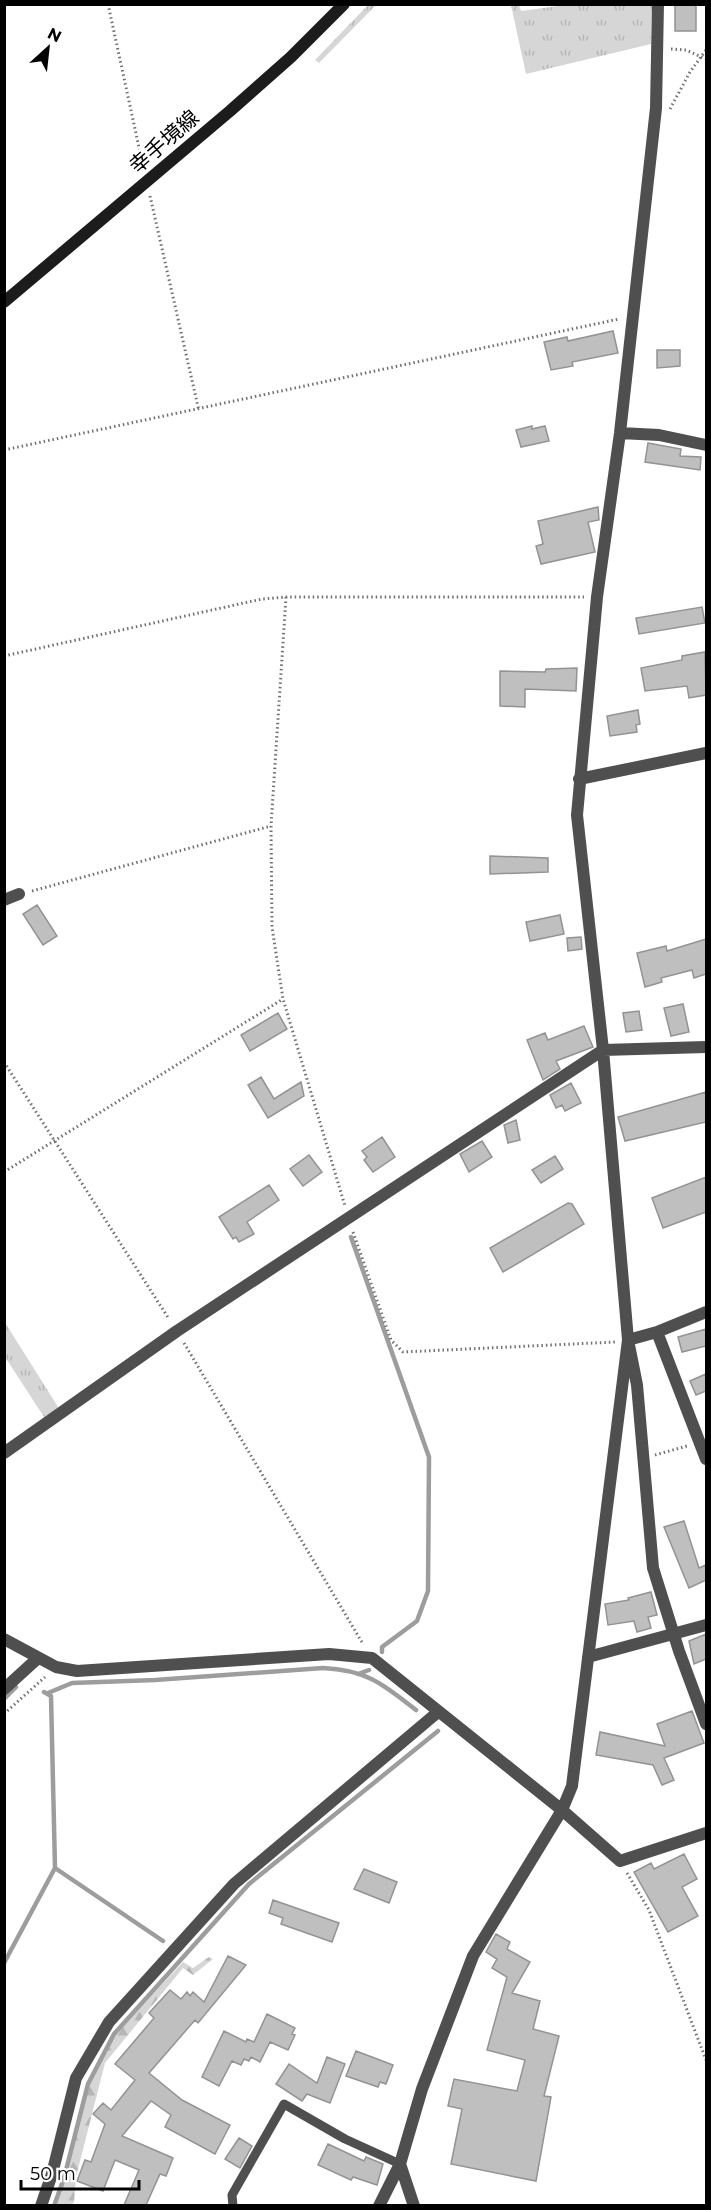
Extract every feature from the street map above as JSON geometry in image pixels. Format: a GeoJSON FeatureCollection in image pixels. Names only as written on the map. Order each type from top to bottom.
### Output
{"type":"FeatureCollection","features":[{"type":"Feature","properties":{"kind":"main road","name":"幸手境線"},"geometry":{"type":"LineString","coordinates":[[4,302],[147,183],[291,57],[344,4]]}},
{"type":"Feature","properties":{"kind":"street"},"geometry":{"type":"LineString","coordinates":[[658,4],[656,108],[620,433],[597,597],[577,814],[603,1050],[628,1340],[637,1385],[653,1568],[674,1636],[706,1724]]}},
{"type":"Feature","properties":{"kind":"street"},"geometry":{"type":"LineString","coordinates":[[620,433],[659,435],[706,445]]}},
{"type":"Feature","properties":{"kind":"street"},"geometry":{"type":"LineString","coordinates":[[579,780],[706,753]]}},
{"type":"Feature","properties":{"kind":"street"},"geometry":{"type":"LineString","coordinates":[[4,900],[18,894]]}},
{"type":"Feature","properties":{"kind":"street"},"geometry":{"type":"LineString","coordinates":[[4,1453],[177,1331],[603,1050],[706,1047]]}},
{"type":"Feature","properties":{"kind":"street"},"geometry":{"type":"LineString","coordinates":[[628,1340],[657,1332],[706,1312]]}},
{"type":"Feature","properties":{"kind":"street"},"geometry":{"type":"LineString","coordinates":[[657,1332],[706,1460]]}},
{"type":"Feature","properties":{"kind":"street"},"geometry":{"type":"LineString","coordinates":[[379,2205],[400,2164],[422,2090],[472,1956],[562,1810],[572,1786],[628,1340]]}},
{"type":"Feature","properties":{"kind":"street"},"geometry":{"type":"LineString","coordinates":[[588,1657],[674,1636],[706,1625]]}},
{"type":"Feature","properties":{"kind":"street"},"geometry":{"type":"LineString","coordinates":[[4,1639],[56,1667],[77,1671],[330,1654],[372,1658],[562,1810],[620,1861],[706,1833]]}},
{"type":"Feature","properties":{"kind":"street"},"geometry":{"type":"LineString","coordinates":[[4,1689],[38,1658]]}},
{"type":"Feature","properties":{"kind":"street"},"geometry":{"type":"LineString","coordinates":[[41,2205],[52,2175],[76,2078],[109,2022],[234,1884],[438,1712]]}},
{"type":"Feature","properties":{"kind":"street"},"geometry":{"type":"LineString","coordinates":[[400,2164],[414,2205]]}},
{"type":"Feature","properties":{"kind":"lane"},"geometry":{"type":"LineString","coordinates":[[233,2205],[232,2195],[284,2104],[345,2139],[400,2164]]}},
{"type":"Feature","properties":{"kind":"path"},"geometry":{"type":"LineString","coordinates":[[108,4],[199,411]]}},
{"type":"Feature","properties":{"kind":"path"},"geometry":{"type":"LineString","coordinates":[[657,47],[686,50],[706,59]]}},
{"type":"Feature","properties":{"kind":"path"},"geometry":{"type":"LineString","coordinates":[[669,110],[706,50]]}},
{"type":"Feature","properties":{"kind":"path"},"geometry":{"type":"LineString","coordinates":[[4,450],[199,411],[632,316]]}},
{"type":"Feature","properties":{"kind":"path"},"geometry":{"type":"LineString","coordinates":[[286,597],[271,826],[272,927],[283,999],[348,1218],[391,1340],[403,1352],[628,1340]]}},
{"type":"Feature","properties":{"kind":"path"},"geometry":{"type":"LineString","coordinates":[[4,656],[262,599],[286,597],[597,597]]}},
{"type":"Feature","properties":{"kind":"path"},"geometry":{"type":"LineString","coordinates":[[18,894],[271,826]]}},
{"type":"Feature","properties":{"kind":"path"},"geometry":{"type":"LineString","coordinates":[[4,1172],[283,999]]}},
{"type":"Feature","properties":{"kind":"path"},"geometry":{"type":"LineString","coordinates":[[4,1062],[177,1331],[372,1658]]}},
{"type":"Feature","properties":{"kind":"path"},"geometry":{"type":"LineString","coordinates":[[4,1714],[56,1667]]}},
{"type":"Feature","properties":{"kind":"path"},"geometry":{"type":"LineString","coordinates":[[620,1861],[649,1910],[706,2060]]}},
{"type":"Feature","properties":{"kind":"green space"},"geometry":{"type":"Polygon","coordinates":[[[573,4],[652,5],[651,44],[526,74],[511,5],[519,5],[521,11],[573,4]]]}},
{"type":"Feature","properties":{"kind":"green space"},"geometry":{"type":"Polygon","coordinates":[[[368,5],[376,5],[319,63],[315,60],[368,5]]]}},
{"type":"Feature","properties":{"kind":"green space"},"geometry":{"type":"Polygon","coordinates":[[[4,1321],[60,1410],[46,1420],[5,1357],[4,1321]]]}},
{"type":"Feature","properties":{"kind":"green space"},"geometry":{"type":"Polygon","coordinates":[[[209,1957],[213,1959],[193,1975],[183,1968],[105,2063],[76,2177],[74,2202],[72,2205],[54,2205],[90,2084],[116,2034],[183,1962],[193,1968],[209,1957]]]}},
{"type":"Feature","properties":{"kind":"building"},"geometry":{"type":"Polygon","coordinates":[[[675,4],[696,4],[696,31],[675,31],[675,4]]]}},
{"type":"Feature","properties":{"kind":"building"},"geometry":{"type":"Polygon","coordinates":[[[613,331],[618,353],[572,362],[573,366],[551,370],[544,342],[567,337],[568,341],[613,331]]]}},
{"type":"Feature","properties":{"kind":"building"},"geometry":{"type":"Polygon","coordinates":[[[657,350],[680,350],[680,366],[657,368],[657,350]]]}},
{"type":"Feature","properties":{"kind":"building"},"geometry":{"type":"Polygon","coordinates":[[[532,426],[532,429],[545,426],[549,441],[521,447],[516,430],[532,426]]]}},
{"type":"Feature","properties":{"kind":"building"},"geometry":{"type":"Polygon","coordinates":[[[648,443],[681,449],[680,456],[701,457],[700,470],[645,462],[648,443]]]}},
{"type":"Feature","properties":{"kind":"building"},"geometry":{"type":"Polygon","coordinates":[[[598,507],[599,520],[588,522],[595,552],[541,564],[536,546],[543,544],[538,521],[598,507]]]}},
{"type":"Feature","properties":{"kind":"building"},"geometry":{"type":"Polygon","coordinates":[[[702,607],[705,623],[639,634],[636,618],[702,607]]]}},
{"type":"Feature","properties":{"kind":"building"},"geometry":{"type":"Polygon","coordinates":[[[705,652],[706,695],[689,698],[687,686],[645,691],[641,668],[682,660],[682,656],[705,652]]]}},
{"type":"Feature","properties":{"kind":"building"},"geometry":{"type":"Polygon","coordinates":[[[577,668],[576,691],[525,689],[525,707],[500,706],[500,671],[545,672],[546,669],[577,668]]]}},
{"type":"Feature","properties":{"kind":"building"},"geometry":{"type":"Polygon","coordinates":[[[638,710],[640,724],[636,725],[637,732],[610,736],[607,716],[638,710]]]}},
{"type":"Feature","properties":{"kind":"building"},"geometry":{"type":"Polygon","coordinates":[[[490,856],[548,858],[548,872],[490,874],[490,856]]]}},
{"type":"Feature","properties":{"kind":"building"},"geometry":{"type":"Polygon","coordinates":[[[37,905],[57,936],[43,945],[23,914],[37,905]]]}},
{"type":"Feature","properties":{"kind":"building"},"geometry":{"type":"Polygon","coordinates":[[[560,915],[564,934],[530,941],[526,922],[560,915]]]}},
{"type":"Feature","properties":{"kind":"building"},"geometry":{"type":"Polygon","coordinates":[[[581,937],[582,949],[568,951],[567,938],[581,937]]]}},
{"type":"Feature","properties":{"kind":"building"},"geometry":{"type":"Polygon","coordinates":[[[706,939],[706,974],[694,978],[692,970],[661,978],[662,982],[645,987],[637,953],[666,946],[667,951],[706,939]]]}},
{"type":"Feature","properties":{"kind":"building"},"geometry":{"type":"Polygon","coordinates":[[[683,1004],[689,1032],[671,1036],[664,1008],[683,1004]]]}},
{"type":"Feature","properties":{"kind":"building"},"geometry":{"type":"Polygon","coordinates":[[[639,1011],[642,1030],[626,1032],[623,1013],[639,1011]]]}},
{"type":"Feature","properties":{"kind":"building"},"geometry":{"type":"Polygon","coordinates":[[[278,1013],[287,1029],[250,1051],[241,1035],[278,1013]]]}},
{"type":"Feature","properties":{"kind":"building"},"geometry":{"type":"Polygon","coordinates":[[[584,1026],[593,1047],[556,1061],[560,1069],[543,1080],[527,1040],[545,1033],[548,1040],[584,1026]]]}},
{"type":"Feature","properties":{"kind":"building"},"geometry":{"type":"Polygon","coordinates":[[[261,1077],[274,1099],[301,1082],[304,1096],[268,1118],[248,1085],[261,1077]]]}},
{"type":"Feature","properties":{"kind":"building"},"geometry":{"type":"Polygon","coordinates":[[[571,1083],[581,1103],[565,1111],[562,1105],[556,1108],[550,1095],[571,1083]]]}},
{"type":"Feature","properties":{"kind":"building"},"geometry":{"type":"Polygon","coordinates":[[[706,1092],[706,1122],[625,1141],[618,1117],[706,1092]]]}},
{"type":"Feature","properties":{"kind":"building"},"geometry":{"type":"Polygon","coordinates":[[[516,1120],[520,1140],[508,1143],[504,1125],[516,1120]]]}},
{"type":"Feature","properties":{"kind":"building"},"geometry":{"type":"Polygon","coordinates":[[[382,1137],[395,1157],[373,1172],[364,1160],[367,1157],[362,1151],[382,1137]]]}},
{"type":"Feature","properties":{"kind":"building"},"geometry":{"type":"Polygon","coordinates":[[[482,1141],[492,1157],[469,1172],[460,1154],[482,1141]]]}},
{"type":"Feature","properties":{"kind":"building"},"geometry":{"type":"Polygon","coordinates":[[[309,1155],[322,1172],[303,1186],[290,1169],[309,1155]]]}},
{"type":"Feature","properties":{"kind":"building"},"geometry":{"type":"Polygon","coordinates":[[[555,1156],[563,1169],[541,1183],[532,1170],[555,1156]]]}},
{"type":"Feature","properties":{"kind":"building"},"geometry":{"type":"Polygon","coordinates":[[[706,1177],[706,1212],[663,1228],[652,1198],[706,1177]]]}},
{"type":"Feature","properties":{"kind":"building"},"geometry":{"type":"Polygon","coordinates":[[[269,1185],[279,1200],[247,1222],[254,1234],[239,1242],[236,1237],[233,1239],[219,1217],[269,1185]]]}},
{"type":"Feature","properties":{"kind":"building"},"geometry":{"type":"Polygon","coordinates":[[[568,1203],[572,1204],[584,1224],[503,1272],[490,1248],[568,1203]]]}},
{"type":"Feature","properties":{"kind":"building"},"geometry":{"type":"Polygon","coordinates":[[[706,1329],[706,1346],[682,1352],[678,1337],[706,1329]]]}},
{"type":"Feature","properties":{"kind":"building"},"geometry":{"type":"Polygon","coordinates":[[[706,1374],[706,1391],[696,1395],[690,1381],[706,1374]]]}},
{"type":"Feature","properties":{"kind":"building"},"geometry":{"type":"Polygon","coordinates":[[[684,1521],[699,1568],[706,1565],[706,1580],[689,1588],[664,1527],[684,1521]]]}},
{"type":"Feature","properties":{"kind":"building"},"geometry":{"type":"Polygon","coordinates":[[[651,1592],[657,1615],[648,1617],[651,1628],[637,1632],[634,1621],[608,1625],[605,1604],[629,1600],[628,1598],[651,1592]]]}},
{"type":"Feature","properties":{"kind":"building"},"geometry":{"type":"Polygon","coordinates":[[[706,1634],[706,1659],[694,1664],[689,1641],[706,1634]]]}},
{"type":"Feature","properties":{"kind":"building"},"geometry":{"type":"Polygon","coordinates":[[[692,1711],[704,1743],[664,1758],[674,1780],[662,1785],[653,1765],[596,1755],[600,1732],[665,1746],[657,1724],[692,1711]]]}},
{"type":"Feature","properties":{"kind":"building"},"geometry":{"type":"Polygon","coordinates":[[[684,1854],[697,1879],[682,1887],[698,1916],[668,1932],[634,1872],[651,1863],[654,1869],[684,1854]]]}},
{"type":"Feature","properties":{"kind":"building"},"geometry":{"type":"Polygon","coordinates":[[[364,1869],[397,1882],[389,1903],[354,1889],[364,1869]]]}},
{"type":"Feature","properties":{"kind":"building"},"geometry":{"type":"Polygon","coordinates":[[[273,1900],[339,1923],[332,1942],[281,1924],[283,1918],[269,1913],[273,1900]]]}},
{"type":"Feature","properties":{"kind":"building"},"geometry":{"type":"Polygon","coordinates":[[[496,1934],[510,1942],[507,1949],[530,1962],[512,1993],[540,2001],[533,2029],[559,2036],[544,2096],[551,2097],[536,2181],[451,2164],[462,2109],[448,2106],[454,2079],[517,2091],[525,2060],[487,2050],[507,1977],[492,1968],[497,1959],[486,1952],[496,1934]]]}},
{"type":"Feature","properties":{"kind":"building"},"geometry":{"type":"Polygon","coordinates":[[[228,1956],[246,1965],[198,2023],[195,2020],[149,2073],[182,2100],[230,2125],[215,2154],[165,2127],[171,2115],[151,2101],[122,2136],[173,2158],[166,2176],[160,2174],[146,2205],[124,2205],[139,2170],[115,2160],[103,2191],[77,2181],[85,2160],[91,2162],[105,2124],[93,2114],[103,2103],[111,2110],[135,2080],[115,2064],[154,2018],[149,2013],[170,1990],[181,1999],[187,1992],[190,1996],[193,1992],[204,2002],[228,1956]]]}},
{"type":"Feature","properties":{"kind":"building"},"geometry":{"type":"Polygon","coordinates":[[[267,2014],[295,2028],[292,2034],[295,2035],[288,2050],[270,2042],[260,2062],[251,2057],[249,2061],[244,2059],[241,2065],[232,2061],[219,2086],[202,2077],[224,2031],[246,2042],[247,2039],[254,2042],[267,2014]]]}},
{"type":"Feature","properties":{"kind":"building"},"geometry":{"type":"Polygon","coordinates":[[[356,2051],[393,2065],[386,2084],[380,2082],[378,2087],[346,2076],[356,2051]]]}},
{"type":"Feature","properties":{"kind":"building"},"geometry":{"type":"Polygon","coordinates":[[[327,2057],[345,2064],[330,2103],[307,2094],[302,2101],[276,2084],[289,2064],[317,2083],[327,2057]]]}},
{"type":"Feature","properties":{"kind":"building"},"geometry":{"type":"Polygon","coordinates":[[[239,2138],[252,2146],[240,2168],[225,2159],[239,2138]]]}},
{"type":"Feature","properties":{"kind":"building"},"geometry":{"type":"Polygon","coordinates":[[[328,2144],[364,2161],[366,2157],[383,2164],[377,2185],[353,2177],[351,2180],[318,2165],[328,2144]]]}},
{"type":"Feature","properties":{"kind":"waterway"},"geometry":{"type":"LineString","coordinates":[[351,1237],[429,1457],[428,1591],[417,1621],[382,1647],[382,1652]]}},
{"type":"Feature","properties":{"kind":"waterway"},"geometry":{"type":"LineString","coordinates":[[48,1693],[72,1683],[155,1680],[323,1668],[363,1675],[384,1686],[416,1710]]}},
{"type":"Feature","properties":{"kind":"waterway"},"geometry":{"type":"LineString","coordinates":[[358,1674],[369,1670]]}},
{"type":"Feature","properties":{"kind":"waterway"},"geometry":{"type":"LineString","coordinates":[[4,1699],[16,1687]]}},
{"type":"Feature","properties":{"kind":"waterway"},"geometry":{"type":"LineString","coordinates":[[4,1963],[55,1868],[51,1696],[44,1692]]}},
{"type":"Feature","properties":{"kind":"waterway"},"geometry":{"type":"LineString","coordinates":[[54,2206],[64,2178],[88,2084],[114,2034],[249,1884],[438,1731]]}},
{"type":"Feature","properties":{"kind":"waterway"},"geometry":{"type":"LineString","coordinates":[[55,1868],[163,1941]]}}]}
